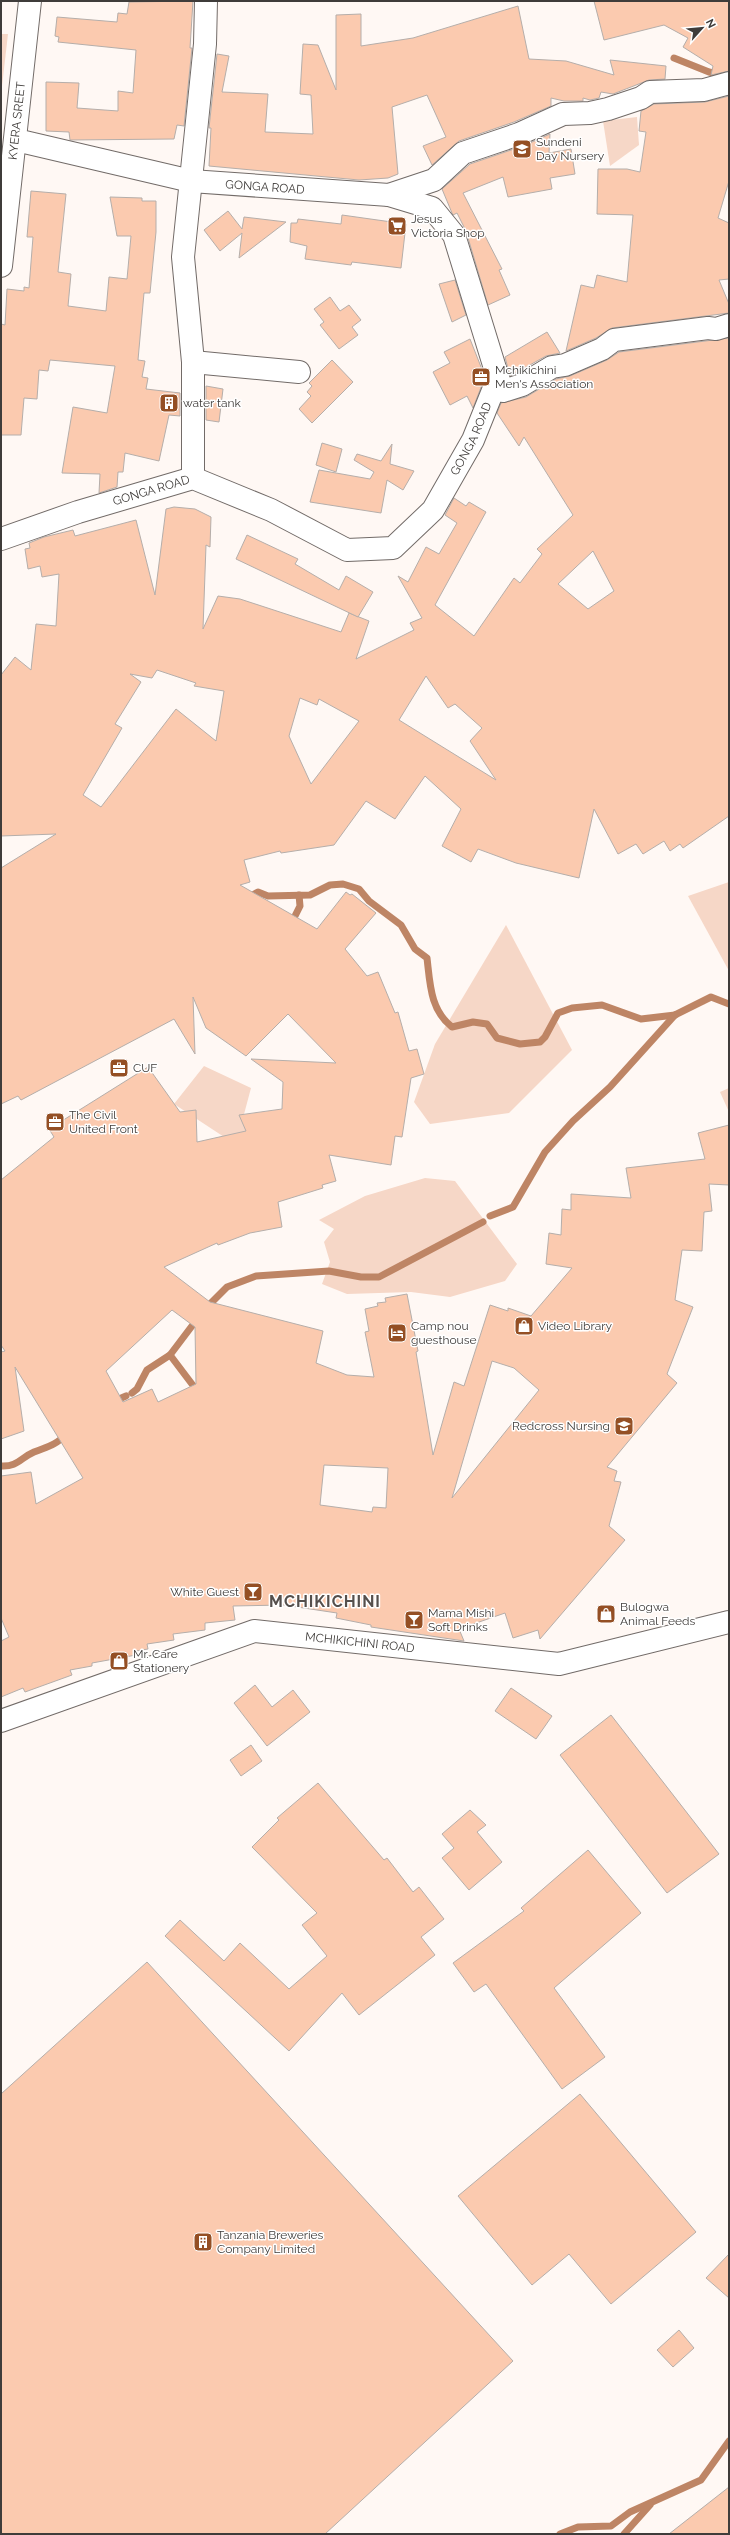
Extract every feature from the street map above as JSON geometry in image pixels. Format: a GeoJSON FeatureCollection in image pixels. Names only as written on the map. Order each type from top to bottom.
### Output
{"type":"FeatureCollection","features":[{"type":"Feature","properties":{"kind":"street","name":"KYERA SREET"},"geometry":{"type":"LineString","coordinates":[[1,266],[16,140],[30,1]]}},
{"type":"Feature","properties":{"kind":"street"},"geometry":{"type":"LineString","coordinates":[[193,478],[193,362],[183,257],[204,44],[206,1]]}},
{"type":"Feature","properties":{"kind":"street"},"geometry":{"type":"LineString","coordinates":[[389,195],[434,180],[464,153],[511,137],[563,114],[590,113],[608,109],[641,98],[650,92],[704,90],[729,83]]}},
{"type":"Feature","properties":{"kind":"street","name":"GONGA ROAD"},"geometry":{"type":"LineString","coordinates":[[1,539],[78,512],[193,478],[271,510],[348,550],[392,548],[433,510],[473,440],[498,378],[454,235],[432,208],[389,195],[191,181],[16,140]]}},
{"type":"Feature","properties":{"kind":"street"},"geometry":{"type":"LineString","coordinates":[[498,378],[503,390],[507,390],[522,386],[552,367],[565,365],[602,349],[614,340],[708,328],[716,329],[729,325]]}},
{"type":"Feature","properties":{"kind":"street"},"geometry":{"type":"LineString","coordinates":[[193,362],[299,372]]}},
{"type":"Feature","properties":{"kind":"street","name":"MCHIKICHINI ROAD"},"geometry":{"type":"LineString","coordinates":[[1,1721],[254,1631],[559,1664],[729,1622]]}},
{"type":"Feature","properties":{"kind":"shaded area"},"geometry":{"type":"Polygon","coordinates":[[[1,34],[8,34],[1,95],[1,34]]]}},
{"type":"Feature","properties":{"kind":"shaded area"},"geometry":{"type":"Polygon","coordinates":[[[637,117],[639,145],[610,166],[603,121],[637,117]]]}},
{"type":"Feature","properties":{"kind":"shaded area"},"geometry":{"type":"Polygon","coordinates":[[[729,882],[729,971],[688,896],[729,882]]]}},
{"type":"Feature","properties":{"kind":"shaded area"},"geometry":{"type":"Polygon","coordinates":[[[506,925],[572,1050],[509,1113],[430,1124],[414,1102],[435,1044],[506,925]]]}},
{"type":"Feature","properties":{"kind":"shaded area"},"geometry":{"type":"Polygon","coordinates":[[[204,1066],[251,1088],[243,1118],[253,1156],[174,1104],[204,1066]]]}},
{"type":"Feature","properties":{"kind":"shaded area"},"geometry":{"type":"Polygon","coordinates":[[[729,1088],[729,1112],[720,1092],[729,1088]]]}},
{"type":"Feature","properties":{"kind":"shaded area"},"geometry":{"type":"Polygon","coordinates":[[[425,1178],[455,1181],[517,1264],[505,1281],[450,1297],[411,1292],[347,1294],[322,1284],[330,1262],[324,1242],[334,1229],[319,1220],[365,1196],[425,1178]]]}},
{"type":"Feature","properties":{"kind":"building"},"geometry":{"type":"Polygon","coordinates":[[[193,1],[190,48],[192,48],[184,126],[177,125],[174,139],[70,140],[69,132],[46,131],[46,82],[79,83],[77,108],[118,111],[118,91],[133,93],[136,50],[58,42],[59,37],[55,36],[57,17],[117,22],[118,13],[127,14],[129,2],[193,1]]]}},
{"type":"Feature","properties":{"kind":"building"},"geometry":{"type":"Polygon","coordinates":[[[594,1],[729,1],[729,71],[711,75],[713,66],[683,47],[688,38],[664,25],[604,40],[594,1]]]}},
{"type":"Feature","properties":{"kind":"building"},"geometry":{"type":"Polygon","coordinates":[[[518,6],[529,59],[566,61],[614,75],[610,60],[666,66],[665,79],[649,80],[613,94],[601,92],[599,98],[590,100],[583,98],[583,101],[564,101],[551,98],[551,106],[514,122],[459,141],[432,165],[423,146],[446,137],[427,95],[392,107],[398,174],[388,178],[359,180],[209,166],[211,128],[209,128],[217,54],[229,56],[222,92],[268,94],[265,132],[313,134],[311,95],[300,94],[303,44],[318,45],[336,90],[336,15],[361,14],[361,46],[413,38],[518,6]]]}},
{"type":"Feature","properties":{"kind":"building"},"geometry":{"type":"Polygon","coordinates":[[[729,96],[729,181],[718,218],[729,223],[729,279],[719,280],[729,304],[729,313],[612,328],[596,338],[566,351],[581,285],[594,288],[597,275],[627,282],[633,215],[597,214],[598,169],[627,169],[640,172],[646,132],[639,131],[641,111],[654,104],[705,102],[729,96]]]}},
{"type":"Feature","properties":{"kind":"building"},"geometry":{"type":"Polygon","coordinates":[[[550,134],[549,153],[571,149],[575,174],[550,178],[552,189],[508,197],[503,177],[463,193],[502,269],[499,270],[510,295],[488,305],[466,231],[457,213],[453,215],[442,189],[470,164],[523,146],[550,134]]]}},
{"type":"Feature","properties":{"kind":"building"},"geometry":{"type":"Polygon","coordinates":[[[31,191],[66,194],[58,272],[71,274],[68,306],[106,311],[109,277],[127,279],[131,236],[117,236],[110,197],[142,198],[142,201],[156,201],[156,232],[150,293],[144,293],[138,360],[145,361],[142,377],[148,378],[146,389],[180,393],[180,416],[169,415],[159,461],[125,453],[123,472],[118,472],[117,487],[99,493],[100,474],[62,473],[73,407],[107,413],[115,366],[50,360],[48,371],[39,370],[37,399],[24,398],[21,435],[1,435],[1,324],[5,325],[7,289],[24,291],[24,287],[29,288],[33,237],[27,237],[31,191]]]}},
{"type":"Feature","properties":{"kind":"building"},"geometry":{"type":"Polygon","coordinates":[[[228,211],[242,229],[244,217],[286,222],[239,258],[242,233],[220,251],[204,230],[228,211]]]}},
{"type":"Feature","properties":{"kind":"building"},"geometry":{"type":"Polygon","coordinates":[[[342,215],[406,224],[401,268],[352,262],[351,265],[305,259],[307,246],[290,242],[291,223],[297,223],[298,219],[341,224],[342,215]]]}},
{"type":"Feature","properties":{"kind":"building"},"geometry":{"type":"Polygon","coordinates":[[[455,280],[466,315],[452,322],[439,284],[455,280]]]}},
{"type":"Feature","properties":{"kind":"building"},"geometry":{"type":"Polygon","coordinates":[[[330,297],[340,311],[349,305],[361,320],[352,327],[358,335],[339,349],[320,325],[324,322],[314,309],[330,297]]]}},
{"type":"Feature","properties":{"kind":"building"},"geometry":{"type":"Polygon","coordinates":[[[547,332],[560,353],[546,356],[510,376],[505,357],[547,332]]]}},
{"type":"Feature","properties":{"kind":"building"},"geometry":{"type":"Polygon","coordinates":[[[729,338],[729,816],[683,848],[680,844],[670,851],[664,841],[643,854],[636,844],[618,854],[594,809],[579,878],[516,863],[478,849],[471,862],[442,846],[461,809],[425,776],[395,819],[366,801],[334,845],[281,853],[280,851],[244,860],[250,882],[240,885],[317,929],[346,892],[350,895],[352,894],[376,913],[345,949],[367,976],[378,972],[395,1013],[398,1012],[409,1051],[417,1049],[424,1074],[411,1078],[402,1137],[395,1136],[391,1165],[329,1155],[336,1181],[322,1185],[323,1188],[278,1202],[282,1227],[250,1233],[218,1245],[217,1243],[164,1267],[210,1302],[323,1331],[316,1363],[347,1375],[374,1377],[365,1332],[369,1331],[365,1309],[378,1306],[377,1303],[386,1302],[385,1298],[407,1294],[418,1351],[416,1352],[433,1455],[454,1382],[464,1386],[490,1305],[508,1311],[508,1308],[531,1316],[572,1268],[546,1264],[549,1233],[561,1235],[562,1209],[571,1210],[571,1194],[631,1198],[626,1168],[705,1159],[698,1133],[729,1125],[729,1185],[709,1184],[712,1211],[704,1212],[702,1251],[682,1250],[675,1300],[693,1307],[667,1374],[677,1383],[607,1467],[617,1471],[614,1481],[621,1482],[609,1526],[625,1540],[540,1639],[538,1630],[513,1638],[505,1613],[459,1629],[464,1641],[371,1627],[371,1625],[336,1618],[337,1613],[284,1605],[233,1606],[235,1620],[205,1623],[205,1630],[173,1634],[174,1640],[147,1644],[148,1649],[136,1651],[136,1655],[92,1663],[92,1666],[70,1670],[72,1675],[25,1692],[23,1688],[1,1697],[1,1641],[9,1637],[1,1618],[1,1476],[31,1472],[36,1504],[83,1478],[15,1367],[24,1431],[1,1439],[1,1352],[5,1351],[1,1345],[1,1180],[54,1137],[49,1129],[148,1067],[180,1112],[196,1110],[197,1142],[246,1131],[239,1115],[282,1109],[283,1082],[251,1059],[336,1063],[288,1014],[246,1056],[206,1028],[193,997],[195,1054],[174,1019],[21,1100],[18,1096],[1,1104],[1,868],[56,834],[1,836],[1,675],[15,657],[31,670],[36,624],[56,626],[59,574],[42,577],[40,566],[28,569],[25,549],[30,548],[29,543],[44,537],[73,530],[75,536],[136,520],[155,595],[166,509],[174,507],[195,509],[211,517],[210,547],[206,545],[203,629],[218,596],[240,599],[341,632],[349,613],[369,621],[356,659],[414,630],[410,623],[422,618],[398,576],[408,582],[426,547],[439,554],[457,523],[445,515],[454,498],[466,506],[469,502],[486,512],[435,605],[474,636],[514,578],[520,583],[542,554],[537,549],[573,515],[524,437],[519,446],[497,413],[501,403],[526,397],[556,379],[570,376],[607,360],[619,352],[729,338]],[[593,551],[558,584],[588,609],[614,591],[593,551]],[[157,670],[152,678],[130,674],[141,682],[115,724],[122,728],[83,795],[101,807],[176,709],[216,741],[224,691],[194,686],[196,683],[157,670]],[[426,676],[399,720],[496,780],[470,741],[482,728],[455,704],[448,708],[426,676]],[[300,698],[289,736],[311,784],[359,721],[319,699],[317,705],[300,698]],[[172,1310],[106,1371],[123,1402],[152,1389],[158,1402],[196,1384],[195,1327],[172,1310]],[[492,1361],[452,1498],[539,1390],[514,1368],[492,1361]],[[324,1465],[320,1505],[372,1512],[373,1507],[386,1508],[388,1468],[324,1465]]]}},
{"type":"Feature","properties":{"kind":"building"},"geometry":{"type":"Polygon","coordinates":[[[470,339],[485,377],[473,408],[467,396],[450,405],[433,372],[450,363],[444,352],[470,339]]]}},
{"type":"Feature","properties":{"kind":"building"},"geometry":{"type":"Polygon","coordinates":[[[332,360],[353,382],[312,423],[299,409],[311,396],[307,392],[312,386],[309,383],[332,360]]]}},
{"type":"Feature","properties":{"kind":"building"},"geometry":{"type":"Polygon","coordinates":[[[206,386],[223,389],[219,422],[206,420],[206,386]]]}},
{"type":"Feature","properties":{"kind":"building"},"geometry":{"type":"Polygon","coordinates":[[[322,443],[342,449],[336,472],[316,465],[322,443]]]}},
{"type":"Feature","properties":{"kind":"building"},"geometry":{"type":"Polygon","coordinates":[[[392,444],[390,464],[414,471],[403,490],[387,480],[381,513],[310,502],[319,470],[370,479],[374,472],[354,460],[357,454],[381,461],[392,444]]]}},
{"type":"Feature","properties":{"kind":"building"},"geometry":{"type":"Polygon","coordinates":[[[247,535],[298,559],[295,564],[339,590],[346,576],[373,592],[358,617],[236,559],[247,535]]]}},
{"type":"Feature","properties":{"kind":"building"},"geometry":{"type":"Polygon","coordinates":[[[255,1685],[272,1707],[293,1690],[310,1712],[267,1746],[234,1703],[255,1685]]]}},
{"type":"Feature","properties":{"kind":"building"},"geometry":{"type":"Polygon","coordinates":[[[511,1688],[552,1716],[536,1739],[495,1711],[511,1688]]]}},
{"type":"Feature","properties":{"kind":"building"},"geometry":{"type":"Polygon","coordinates":[[[611,1715],[719,1854],[667,1893],[560,1755],[611,1715]]]}},
{"type":"Feature","properties":{"kind":"building"},"geometry":{"type":"Polygon","coordinates":[[[251,1745],[262,1761],[241,1776],[230,1760],[251,1745]]]}},
{"type":"Feature","properties":{"kind":"building"},"geometry":{"type":"Polygon","coordinates":[[[318,1783],[384,1860],[387,1858],[413,1892],[419,1887],[444,1919],[421,1937],[435,1955],[359,2015],[342,1993],[289,2051],[165,1936],[180,1920],[224,1961],[240,1943],[289,1989],[327,1956],[302,1925],[317,1913],[252,1847],[279,1820],[277,1818],[318,1783]]]}},
{"type":"Feature","properties":{"kind":"building"},"geometry":{"type":"Polygon","coordinates":[[[470,1810],[486,1825],[477,1832],[502,1862],[469,1890],[442,1858],[454,1848],[442,1834],[470,1810]]]}},
{"type":"Feature","properties":{"kind":"building"},"geometry":{"type":"Polygon","coordinates":[[[588,1850],[641,1913],[554,1988],[605,2057],[562,2089],[486,1984],[474,1992],[453,1963],[524,1911],[521,1908],[588,1850]]]}},
{"type":"Feature","properties":{"kind":"building","name":"Tanzania Breweries Company Limited"},"geometry":{"type":"Polygon","coordinates":[[[147,1962],[513,2361],[325,2534],[1,2534],[1,2094],[147,1962]]]}},
{"type":"Feature","properties":{"kind":"building"},"geometry":{"type":"Polygon","coordinates":[[[580,2094],[696,2232],[611,2304],[569,2254],[532,2285],[458,2196],[580,2094]]]}},
{"type":"Feature","properties":{"kind":"building"},"geometry":{"type":"Polygon","coordinates":[[[729,2254],[729,2298],[706,2278],[729,2254]]]}},
{"type":"Feature","properties":{"kind":"building"},"geometry":{"type":"Polygon","coordinates":[[[679,2330],[694,2348],[673,2367],[657,2350],[679,2330]]]}},
{"type":"Feature","properties":{"kind":"building"},"geometry":{"type":"Polygon","coordinates":[[[729,2487],[729,2534],[669,2534],[729,2487]]]}},
{"type":"Feature","properties":{"kind":"waterway"},"geometry":{"type":"LineString","coordinates":[[674,58],[709,72],[728,76]]}},
{"type":"Feature","properties":{"kind":"waterway"},"geometry":{"type":"LineString","coordinates":[[248,898],[258,892],[268,896],[310,895],[330,885],[343,884],[359,889],[369,901],[401,925],[415,949],[427,958],[432,996],[439,1013],[452,1027],[473,1022],[487,1024],[497,1038],[520,1044],[540,1042],[545,1037],[558,1013],[572,1008],[602,1005],[641,1019],[675,1015],[711,997],[729,1004]]}},
{"type":"Feature","properties":{"kind":"waterway"},"geometry":{"type":"LineString","coordinates":[[291,924],[300,906],[299,895]]}},
{"type":"Feature","properties":{"kind":"waterway"},"geometry":{"type":"LineString","coordinates":[[490,1216],[513,1207],[545,1152],[573,1121],[610,1087],[675,1015]]}},
{"type":"Feature","properties":{"kind":"waterway"},"geometry":{"type":"LineString","coordinates":[[206,1308],[227,1287],[256,1276],[329,1271],[361,1277],[379,1277],[483,1222]]}},
{"type":"Feature","properties":{"kind":"waterway"},"geometry":{"type":"LineString","coordinates":[[132,1393],[137,1389],[147,1370],[170,1355],[198,1318]]}},
{"type":"Feature","properties":{"kind":"waterway"},"geometry":{"type":"LineString","coordinates":[[170,1355],[198,1392]]}},
{"type":"Feature","properties":{"kind":"waterway"},"geometry":{"type":"LineString","coordinates":[[112,1402],[126,1396]]}},
{"type":"Feature","properties":{"kind":"waterway"},"geometry":{"type":"LineString","coordinates":[[1,1466],[15,1464],[29,1454],[55,1443],[67,1434]]}},
{"type":"Feature","properties":{"kind":"waterway"},"geometry":{"type":"LineString","coordinates":[[560,2534],[578,2527],[611,2526],[630,2512],[701,2480],[729,2441]]}},
{"type":"Feature","properties":{"kind":"waterway"},"geometry":{"type":"LineString","coordinates":[[624,2534],[650,2505]]}},
{"type":"Feature","properties":{"kind":"place","name":"Sundeni Day Nursery"},"geometry":{"type":"Point","coordinates":[522,149]}},
{"type":"Feature","properties":{"kind":"place","name":"Jesus Victoria Shop"},"geometry":{"type":"Point","coordinates":[397,226]}},
{"type":"Feature","properties":{"kind":"place","name":"Mchikichini Men's Association"},"geometry":{"type":"Point","coordinates":[481,377]}},
{"type":"Feature","properties":{"kind":"place","name":"water tank"},"geometry":{"type":"Point","coordinates":[169,403]}},
{"type":"Feature","properties":{"kind":"place","name":"CUF"},"geometry":{"type":"Point","coordinates":[119,1068]}},
{"type":"Feature","properties":{"kind":"place","name":"The Civil United Front"},"geometry":{"type":"Point","coordinates":[55,1122]}},
{"type":"Feature","properties":{"kind":"place","name":"Video Library"},"geometry":{"type":"Point","coordinates":[524,1326]}},
{"type":"Feature","properties":{"kind":"place","name":"Camp nou guesthouse"},"geometry":{"type":"Point","coordinates":[397,1333]}},
{"type":"Feature","properties":{"kind":"place","name":"Redcross Nursing"},"geometry":{"type":"Point","coordinates":[624,1426]}},
{"type":"Feature","properties":{"kind":"place","name":"White Guest"},"geometry":{"type":"Point","coordinates":[253,1592]}},
{"type":"Feature","properties":{"kind":"place","name":"Bulogwa Animal Feeds"},"geometry":{"type":"Point","coordinates":[606,1614]}},
{"type":"Feature","properties":{"kind":"place","name":"Mama Mishi Soft Drinks"},"geometry":{"type":"Point","coordinates":[414,1620]}},
{"type":"Feature","properties":{"kind":"place","name":"Mr. Care Stationery"},"geometry":{"type":"Point","coordinates":[119,1661]}},
{"type":"Feature","properties":{"kind":"place","name":"Tanzania Breweries Company Limited"},"geometry":{"type":"Point","coordinates":[203,2242]}},
{"type":"Feature","properties":{"kind":"district","name":"MCHIKICHINI"},"geometry":{"type":"Point","coordinates":[325,1601]}}]}
